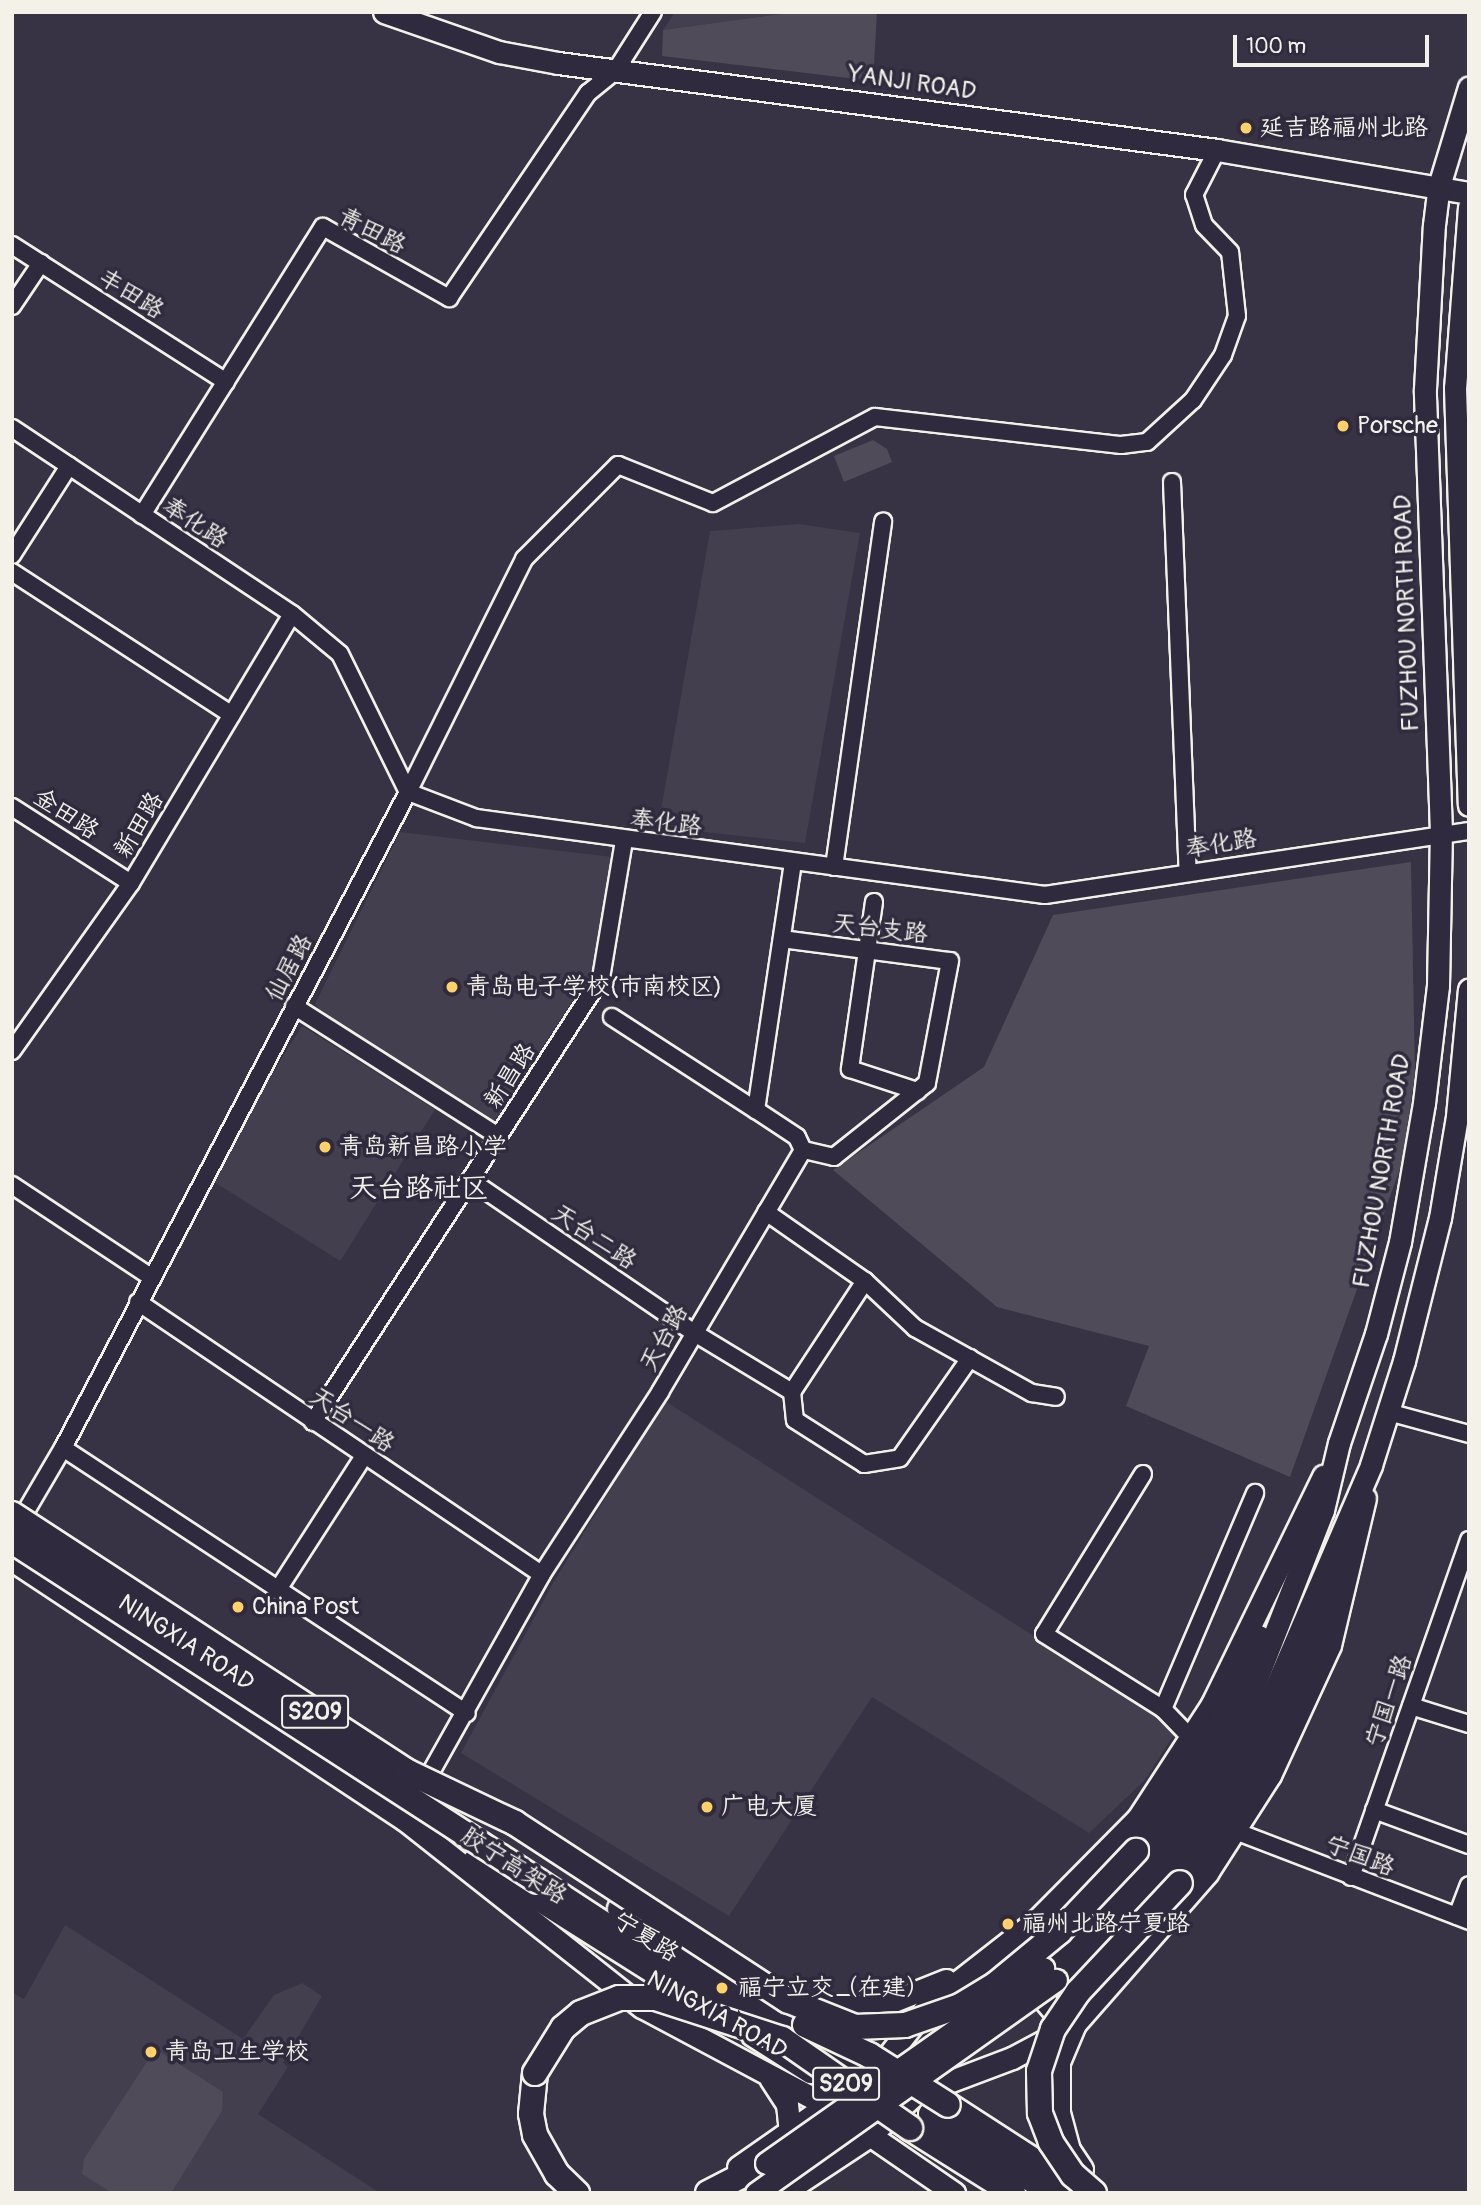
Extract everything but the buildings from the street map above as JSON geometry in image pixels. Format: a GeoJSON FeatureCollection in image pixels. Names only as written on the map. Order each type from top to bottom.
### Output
{"type":"FeatureCollection","features":[{"type":"Feature","properties":{"kind":"highway","name":"胶宁高架路"},"geometry":{"type":"LineString","coordinates":[[17,1509],[755,2000],[1052,2193]]}},
{"type":"Feature","properties":{"kind":"highway","name":"胶宁高架路"},"geometry":{"type":"LineString","coordinates":[[12,1541],[782,2039],[1013,2193]]}},
{"type":"Feature","properties":{"kind":"highway"},"geometry":{"type":"LineString","coordinates":[[416,1774],[515,1824],[787,2000],[855,2027],[905,2025],[960,2006],[996,1984],[1059,1932],[1136,1850],[1223,1719],[1259,1638]]}},
{"type":"Feature","properties":{"kind":"highway"},"geometry":{"type":"LineString","coordinates":[[1094,2193],[1073,2175],[1051,2142],[1040,2113],[1039,2071],[1053,2029],[1078,1992],[1180,1884],[1265,1754],[1307,1656]]}},
{"type":"Feature","properties":{"kind":"highway"},"geometry":{"type":"LineString","coordinates":[[577,2193],[543,2153],[531,2114],[531,2093],[542,2056],[563,2028],[581,2013],[619,1998],[656,1998],[782,2039]]}},
{"type":"Feature","properties":{"kind":"highway","name":"胶宁高架路"},"geometry":{"type":"LineString","coordinates":[[755,2000],[869,2055],[1084,2193]]}},
{"type":"Feature","properties":{"kind":"highway"},"geometry":{"type":"LineString","coordinates":[[708,2193],[766,2163]]}},
{"type":"Feature","properties":{"kind":"main road","name":"YANJI ROAD"},"geometry":{"type":"LineString","coordinates":[[384,12],[499,52],[1217,150],[1469,193]]}},
{"type":"Feature","properties":{"kind":"main road","name":"FUZHOU NORTH ROAD"},"geometry":{"type":"LineString","coordinates":[[1050,1974],[1140,1873],[1223,1750],[1291,1598],[1323,1510],[1339,1443],[1383,1308],[1424,1103],[1438,986],[1441,832],[1425,389],[1439,186],[1469,87]]}},
{"type":"Feature","properties":{"kind":"main road"},"geometry":{"type":"LineString","coordinates":[[1469,207],[1455,388],[1469,805]]}},
{"type":"Feature","properties":{"kind":"main road","name":"FUZHOU NORTH ROAD"},"geometry":{"type":"LineString","coordinates":[[881,2085],[1050,1974],[1150,1887],[1223,1787],[1267,1707],[1371,1465],[1388,1412],[1440,1218],[1457,1116],[1469,990]]}},
{"type":"Feature","properties":{"kind":"main road"},"geometry":{"type":"LineString","coordinates":[[1075,2024],[1056,2014],[1009,1959],[1011,1944],[1138,1818],[1191,1738],[1236,1658],[1339,1443]]}},
{"type":"Feature","properties":{"kind":"main road"},"geometry":{"type":"LineString","coordinates":[[783,2193],[869,2136],[914,2095],[1012,2058],[1075,2024],[1160,1931],[1235,1831],[1270,1775],[1330,1645],[1360,1525],[1371,1465]]}},
{"type":"Feature","properties":{"kind":"main road"},"geometry":{"type":"LineString","coordinates":[[1259,1638],[1313,1497]]}},
{"type":"Feature","properties":{"kind":"main road"},"geometry":{"type":"LineString","coordinates":[[1307,1656],[1360,1525]]}},
{"type":"Feature","properties":{"kind":"main road","name":"NINGXIA ROAD"},"geometry":{"type":"LineString","coordinates":[[12,1560],[405,1820],[642,2007],[767,2074],[837,2101],[869,2136],[954,2193]]}},
{"type":"Feature","properties":{"kind":"main road","name":"NINGXIA ROAD"},"geometry":{"type":"LineString","coordinates":[[416,1774],[734,1978]]}},
{"type":"Feature","properties":{"kind":"main road","name":"宁夏路"},"geometry":{"type":"LineString","coordinates":[[405,1820],[464,1852],[837,2101],[888,2121],[999,2193]]}},
{"type":"Feature","properties":{"kind":"main road"},"geometry":{"type":"LineString","coordinates":[[756,2193],[881,2085],[928,2006],[968,1970],[1026,1928]]}},
{"type":"Feature","properties":{"kind":"main road"},"geometry":{"type":"LineString","coordinates":[[734,1978],[816,2006],[842,2009],[881,2006],[968,1970]]}},
{"type":"Feature","properties":{"kind":"main road"},"geometry":{"type":"LineString","coordinates":[[734,1978],[881,2085],[914,2095],[1068,2193]]}},
{"type":"Feature","properties":{"kind":"main road"},"geometry":{"type":"LineString","coordinates":[[1075,2024],[1059,2062],[1059,2113],[1069,2150],[1102,2193]]}},
{"type":"Feature","properties":{"kind":"main road"},"geometry":{"type":"LineString","coordinates":[[767,2074],[787,2104],[790,2133]]}},
{"type":"Feature","properties":{"kind":"main road"},"geometry":{"type":"LineString","coordinates":[[698,2193],[837,2101],[881,2085]]}},
{"type":"Feature","properties":{"kind":"main road"},"geometry":{"type":"LineString","coordinates":[[723,2193],[881,2085]]}},
{"type":"Feature","properties":{"kind":"street"},"geometry":{"type":"LineString","coordinates":[[616,70],[653,12]]}},
{"type":"Feature","properties":{"kind":"street","name":"青田路"},"geometry":{"type":"LineString","coordinates":[[142,515],[323,227],[449,298],[588,93],[616,70]]}},
{"type":"Feature","properties":{"kind":"street","name":"仙居路"},"geometry":{"type":"LineString","coordinates":[[12,1534],[17,1509],[63,1448],[408,792],[524,559],[618,465],[713,503],[875,416],[1121,445],[1147,442],[1193,400],[1223,355],[1237,316],[1230,252],[1204,225],[1194,195],[1217,150]]}},
{"type":"Feature","properties":{"kind":"street","name":"丰田路"},"geometry":{"type":"LineString","coordinates":[[12,245],[226,382]]}},
{"type":"Feature","properties":{"kind":"street"},"geometry":{"type":"LineString","coordinates":[[12,306],[41,263]]}},
{"type":"Feature","properties":{"kind":"street","name":"奉化路"},"geometry":{"type":"LineString","coordinates":[[12,428],[292,614],[340,654],[408,792],[477,818],[624,840],[1045,894],[1441,832],[1469,831]]}},
{"type":"Feature","properties":{"kind":"street"},"geometry":{"type":"LineString","coordinates":[[12,555],[69,466]]}},
{"type":"Feature","properties":{"kind":"street"},"geometry":{"type":"LineString","coordinates":[[1172,482],[1188,872]]}},
{"type":"Feature","properties":{"kind":"street"},"geometry":{"type":"LineString","coordinates":[[834,867],[883,521]]}},
{"type":"Feature","properties":{"kind":"street"},"geometry":{"type":"LineString","coordinates":[[12,572],[232,715]]}},
{"type":"Feature","properties":{"kind":"street","name":"新田路"},"geometry":{"type":"LineString","coordinates":[[13,1049],[131,883],[292,614]]}},
{"type":"Feature","properties":{"kind":"street","name":"金田路"},"geometry":{"type":"LineString","coordinates":[[12,807],[131,883]]}},
{"type":"Feature","properties":{"kind":"street","name":"新昌路"},"geometry":{"type":"LineString","coordinates":[[313,1422],[601,978],[624,840]]}},
{"type":"Feature","properties":{"kind":"street"},"geometry":{"type":"LineString","coordinates":[[756,1110],[793,862]]}},
{"type":"Feature","properties":{"kind":"street"},"geometry":{"type":"LineString","coordinates":[[874,902],[850,1069],[917,1091]]}},
{"type":"Feature","properties":{"kind":"street","name":"天台支路"},"geometry":{"type":"LineString","coordinates":[[782,939],[950,961],[927,1083],[834,1157],[803,1150]]}},
{"type":"Feature","properties":{"kind":"street"},"geometry":{"type":"LineString","coordinates":[[294,1006],[498,1136]]}},
{"type":"Feature","properties":{"kind":"street"},"geometry":{"type":"LineString","coordinates":[[612,1017],[797,1137],[803,1150]]}},
{"type":"Feature","properties":{"kind":"street","name":"天台路"},"geometry":{"type":"LineString","coordinates":[[405,1820],[416,1774],[467,1713],[542,1574],[660,1392],[693,1332],[803,1150]]}},
{"type":"Feature","properties":{"kind":"street","name":"天台二路"},"geometry":{"type":"LineString","coordinates":[[470,1180],[693,1332],[792,1392]]}},
{"type":"Feature","properties":{"kind":"street"},"geometry":{"type":"LineString","coordinates":[[12,1185],[151,1277]]}},
{"type":"Feature","properties":{"kind":"street"},"geometry":{"type":"LineString","coordinates":[[766,1212],[865,1281],[915,1328],[1032,1393],[1056,1397]]}},
{"type":"Feature","properties":{"kind":"street"},"geometry":{"type":"LineString","coordinates":[[865,1281],[792,1392],[795,1420],[864,1464],[900,1458],[970,1358]]}},
{"type":"Feature","properties":{"kind":"street","name":"天台一路"},"geometry":{"type":"LineString","coordinates":[[138,1302],[542,1574]]}},
{"type":"Feature","properties":{"kind":"street"},"geometry":{"type":"LineString","coordinates":[[1388,1412],[1469,1434]]}},
{"type":"Feature","properties":{"kind":"street"},"geometry":{"type":"LineString","coordinates":[[63,1448],[277,1591],[467,1713]]}},
{"type":"Feature","properties":{"kind":"street"},"geometry":{"type":"LineString","coordinates":[[277,1591],[364,1456]]}},
{"type":"Feature","properties":{"kind":"street"},"geometry":{"type":"LineString","coordinates":[[1143,1474],[1044,1634],[1163,1709],[1191,1738]]}},
{"type":"Feature","properties":{"kind":"street"},"geometry":{"type":"LineString","coordinates":[[1163,1709],[1255,1493]]}},
{"type":"Feature","properties":{"kind":"street","name":"宁国一路"},"geometry":{"type":"LineString","coordinates":[[1351,1877],[1469,1540]]}},
{"type":"Feature","properties":{"kind":"street"},"geometry":{"type":"LineString","coordinates":[[1411,1706],[1469,1724]]}},
{"type":"Feature","properties":{"kind":"street"},"geometry":{"type":"LineString","coordinates":[[1374,1810],[1469,1845]]}},
{"type":"Feature","properties":{"kind":"street","name":"宁国路"},"geometry":{"type":"LineString","coordinates":[[1235,1831],[1463,1919]]}},
{"type":"Feature","properties":{"kind":"street"},"geometry":{"type":"LineString","coordinates":[[1463,1919],[1469,1885]]}},
{"type":"Feature","properties":{"kind":"shaded area"},"geometry":{"type":"Polygon","coordinates":[[[675,12],[795,12],[663,30],[675,12]]]}},
{"type":"Feature","properties":{"kind":"shaded area"},"geometry":{"type":"Polygon","coordinates":[[[795,12],[877,12],[873,81],[662,56],[663,30],[795,12]]]}},
{"type":"Feature","properties":{"kind":"shaded area"},"geometry":{"type":"Polygon","coordinates":[[[873,440],[887,449],[892,462],[844,482],[834,456],[873,440]]]}},
{"type":"Feature","properties":{"kind":"shaded area"},"geometry":{"type":"Polygon","coordinates":[[[799,524],[860,533],[805,843],[658,827],[710,531],[799,524]]]}},
{"type":"Feature","properties":{"kind":"shaded area","name":"青岛电子学校(市南校区)"},"geometry":{"type":"Polygon","coordinates":[[[400,832],[613,857],[592,971],[493,1123],[322,1014],[315,1004],[400,832]]]}},
{"type":"Feature","properties":{"kind":"shaded area"},"geometry":{"type":"Polygon","coordinates":[[[1411,862],[1415,1074],[1402,1163],[1290,1477],[1126,1406],[1149,1346],[997,1307],[833,1170],[984,1067],[1053,915],[1411,862]]]}},
{"type":"Feature","properties":{"kind":"shaded area","name":"青岛新昌路小学"},"geometry":{"type":"Polygon","coordinates":[[[302,1026],[435,1109],[340,1261],[207,1178],[302,1026]]]}},
{"type":"Feature","properties":{"kind":"shaded area"},"geometry":{"type":"Polygon","coordinates":[[[665,1401],[1178,1728],[1145,1780],[1089,1833],[872,1697],[729,1916],[461,1753],[553,1583],[665,1401]]]}},
{"type":"Feature","properties":{"kind":"shaded area","name":"青岛卫生学校"},"geometry":{"type":"Polygon","coordinates":[[[65,1925],[243,2039],[274,1995],[302,1983],[322,1996],[283,2063],[288,2067],[258,2114],[380,2193],[12,2193],[12,1992],[24,1999],[65,1925]]]}},
{"type":"Feature","properties":{"kind":"shaded area"},"geometry":{"type":"Polygon","coordinates":[[[160,2052],[223,2092],[222,2111],[171,2193],[112,2193],[82,2174],[84,2159],[146,2063],[160,2052]]]}},
{"type":"Feature","properties":{"kind":"place","name":"延吉路福州北路"},"geometry":{"type":"Point","coordinates":[1246,128]}},
{"type":"Feature","properties":{"kind":"place","name":"Porsche"},"geometry":{"type":"Point","coordinates":[1343,426]}},
{"type":"Feature","properties":{"kind":"place","name":"青岛电子学校(市南校区)"},"geometry":{"type":"Point","coordinates":[452,987]}},
{"type":"Feature","properties":{"kind":"place","name":"青岛新昌路小学"},"geometry":{"type":"Point","coordinates":[325,1147]}},
{"type":"Feature","properties":{"kind":"place","name":"China Post"},"geometry":{"type":"Point","coordinates":[238,1607]}},
{"type":"Feature","properties":{"kind":"place","name":"广电大厦"},"geometry":{"type":"Point","coordinates":[707,1807]}},
{"type":"Feature","properties":{"kind":"place","name":"福州北路宁夏路"},"geometry":{"type":"Point","coordinates":[1008,1924]}},
{"type":"Feature","properties":{"kind":"place","name":"福宁立交（在建）"},"geometry":{"type":"Point","coordinates":[722,1988]}},
{"type":"Feature","properties":{"kind":"place","name":"青岛卫生学校"},"geometry":{"type":"Point","coordinates":[151,2052]}},
{"type":"Feature","properties":{"kind":"district","name":"天台路社区"},"geometry":{"type":"Point","coordinates":[419,1189]}}]}
